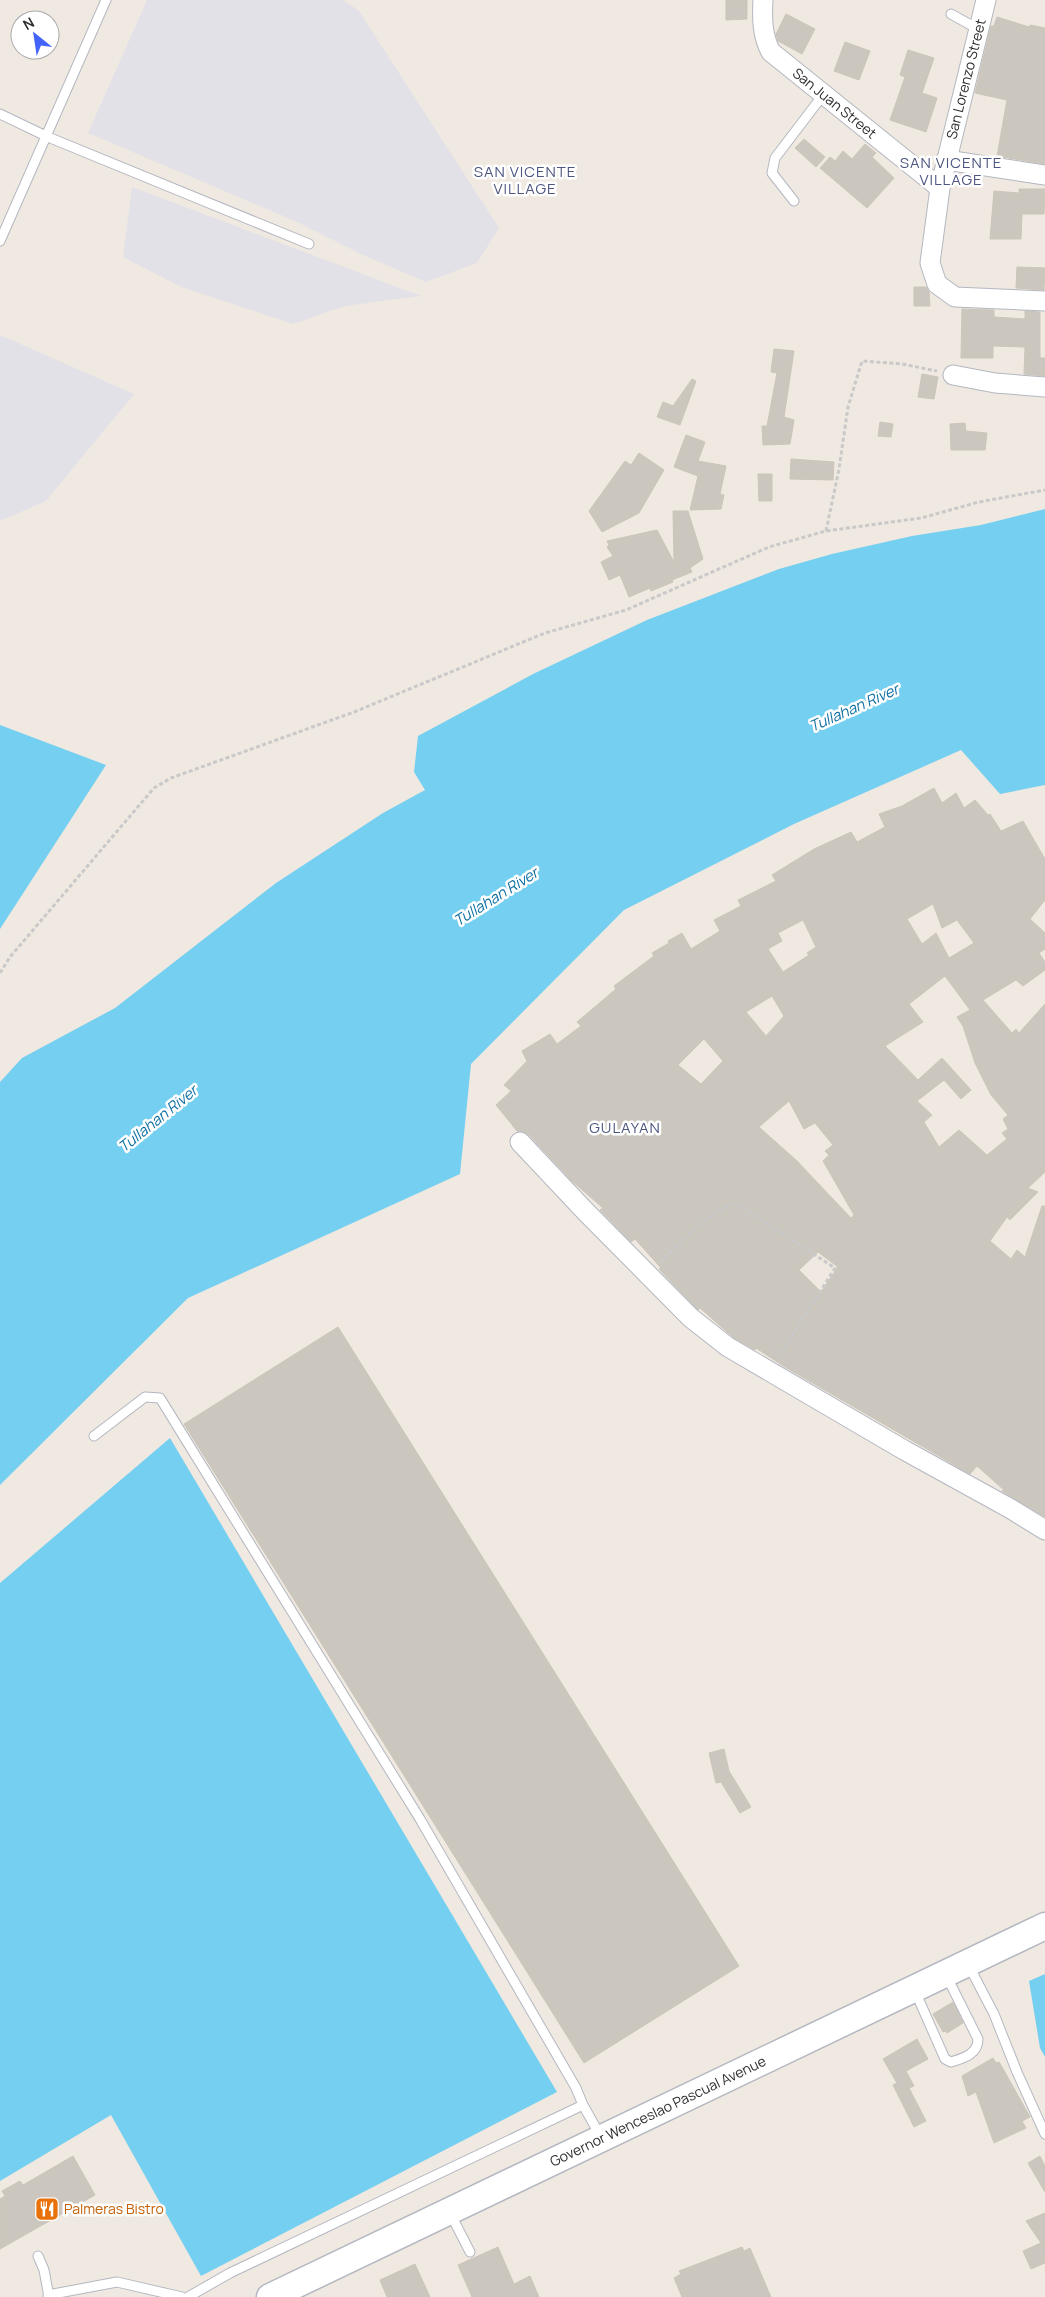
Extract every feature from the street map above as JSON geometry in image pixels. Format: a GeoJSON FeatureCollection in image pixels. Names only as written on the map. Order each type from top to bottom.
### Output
{"type":"FeatureCollection","features":[{"type":"Feature","properties":{"kind":"main road","name":"Governor Wenceslao Pascual Avenue"},"geometry":{"type":"LineString","coordinates":[[270,2297],[770,2060],[1045,1926]]}},
{"type":"Feature","properties":{"kind":"street","name":"San Juan Street"},"geometry":{"type":"LineString","coordinates":[[763,0],[762,18],[766,43],[771,52],[940,188]]}},
{"type":"Feature","properties":{"kind":"street","name":"San Lorenzo Street"},"geometry":{"type":"LineString","coordinates":[[986,0],[940,188],[930,263],[937,284],[955,297],[1045,302]]}},
{"type":"Feature","properties":{"kind":"street"},"geometry":{"type":"LineString","coordinates":[[946,160],[1045,175]]}},
{"type":"Feature","properties":{"kind":"street"},"geometry":{"type":"LineString","coordinates":[[953,375],[995,383],[1045,387]]}},
{"type":"Feature","properties":{"kind":"street"},"geometry":{"type":"LineString","coordinates":[[520,1142],[690,1318],[728,1347],[1045,1530]]}},
{"type":"Feature","properties":{"kind":"lane"},"geometry":{"type":"LineString","coordinates":[[0,241],[48,137],[106,0]]}},
{"type":"Feature","properties":{"kind":"lane"},"geometry":{"type":"LineString","coordinates":[[951,14],[978,29]]}},
{"type":"Feature","properties":{"kind":"lane"},"geometry":{"type":"LineString","coordinates":[[794,201],[772,172],[772,167],[775,158],[823,95]]}},
{"type":"Feature","properties":{"kind":"lane"},"geometry":{"type":"LineString","coordinates":[[0,114],[48,137],[309,244]]}},
{"type":"Feature","properties":{"kind":"lane"},"geometry":{"type":"LineString","coordinates":[[94,1436],[145,1397],[160,1398],[420,1819],[576,2088],[583,2105],[602,2138]]}},
{"type":"Feature","properties":{"kind":"lane"},"geometry":{"type":"LineString","coordinates":[[914,1989],[946,2059],[951,2062],[974,2052],[978,2047],[978,2039],[956,1968]]}},
{"type":"Feature","properties":{"kind":"lane"},"geometry":{"type":"LineString","coordinates":[[956,1968],[994,2014],[1017,2072],[1045,2134]]}},
{"type":"Feature","properties":{"kind":"lane"},"geometry":{"type":"LineString","coordinates":[[188,2297],[230,2273],[583,2105]]}},
{"type":"Feature","properties":{"kind":"lane"},"geometry":{"type":"LineString","coordinates":[[449,2211],[470,2252]]}},
{"type":"Feature","properties":{"kind":"lane"},"geometry":{"type":"LineString","coordinates":[[38,2256],[44,2270],[49,2296],[118,2282],[159,2295],[182,2297]]}},
{"type":"Feature","properties":{"kind":"path"},"geometry":{"type":"LineString","coordinates":[[826,531],[839,469],[848,407],[862,361],[902,364],[953,375]]}},
{"type":"Feature","properties":{"kind":"path"},"geometry":{"type":"LineString","coordinates":[[0,973],[10,957],[154,788],[171,778],[354,712],[545,633],[626,610],[770,547],[826,531],[921,518],[979,502],[1045,490]]}},
{"type":"Feature","properties":{"kind":"path"},"geometry":{"type":"LineString","coordinates":[[647,1275],[704,1222],[728,1204],[737,1204],[835,1268],[770,1372]]}},
{"type":"Feature","properties":{"kind":"shaded area"},"geometry":{"type":"Polygon","coordinates":[[[147,0],[343,0],[359,11],[499,228],[477,263],[426,282],[363,255],[295,221],[88,133],[147,0]]]}},
{"type":"Feature","properties":{"kind":"shaded area"},"geometry":{"type":"Polygon","coordinates":[[[132,187],[421,296],[345,306],[293,324],[181,287],[123,257],[132,187]]]}},
{"type":"Feature","properties":{"kind":"shaded area"},"geometry":{"type":"Polygon","coordinates":[[[0,335],[134,394],[46,501],[0,521],[0,335]]]}},
{"type":"Feature","properties":{"kind":"water","name":"Tullahan River"},"geometry":{"type":"Polygon","coordinates":[[[1045,509],[1045,785],[1000,794],[961,750],[794,824],[624,910],[471,1064],[460,1174],[188,1298],[0,1485],[0,1082],[22,1058],[115,1008],[276,883],[383,813],[425,790],[414,772],[418,736],[533,674],[647,620],[779,569],[832,554],[912,536],[981,525],[1045,509]]]}},
{"type":"Feature","properties":{"kind":"water"},"geometry":{"type":"Polygon","coordinates":[[[0,725],[106,765],[0,929],[0,725]]]}},
{"type":"Feature","properties":{"kind":"water"},"geometry":{"type":"Polygon","coordinates":[[[170,1438],[557,2092],[201,2276],[111,2115],[0,2181],[0,1583],[170,1438]]]}},
{"type":"Feature","properties":{"kind":"water"},"geometry":{"type":"Polygon","coordinates":[[[1045,1974],[1045,2057],[1040,2048],[1029,1981],[1045,1974]]]}},
{"type":"Feature","properties":{"kind":"building"},"geometry":{"type":"Polygon","coordinates":[[[726,0],[747,0],[747,19],[726,20],[726,0]]]}},
{"type":"Feature","properties":{"kind":"building"},"geometry":{"type":"Polygon","coordinates":[[[786,14],[815,29],[802,54],[778,41],[776,34],[786,14]]]}},
{"type":"Feature","properties":{"kind":"building"},"geometry":{"type":"Polygon","coordinates":[[[997,17],[1029,27],[1030,25],[1045,28],[1045,164],[997,156],[1007,100],[975,93],[991,26],[994,26],[997,17]]]}},
{"type":"Feature","properties":{"kind":"building"},"geometry":{"type":"Polygon","coordinates":[[[845,42],[870,51],[859,80],[834,71],[845,42]]]}},
{"type":"Feature","properties":{"kind":"building"},"geometry":{"type":"Polygon","coordinates":[[[908,50],[934,58],[922,93],[937,98],[926,132],[890,120],[905,77],[900,75],[908,50]]]}},
{"type":"Feature","properties":{"kind":"building"},"geometry":{"type":"Polygon","coordinates":[[[804,139],[825,157],[816,167],[795,148],[804,139]]]}},
{"type":"Feature","properties":{"kind":"building"},"geometry":{"type":"Polygon","coordinates":[[[865,144],[876,153],[872,157],[894,178],[867,208],[820,168],[830,157],[835,161],[843,151],[852,159],[865,144]]]}},
{"type":"Feature","properties":{"kind":"building"},"geometry":{"type":"Polygon","coordinates":[[[1019,189],[1045,189],[1044,214],[1022,214],[1021,239],[990,239],[994,191],[1019,193],[1019,189]]]}},
{"type":"Feature","properties":{"kind":"building"},"geometry":{"type":"Polygon","coordinates":[[[1017,267],[1045,268],[1044,290],[1016,288],[1017,267]]]}},
{"type":"Feature","properties":{"kind":"building"},"geometry":{"type":"Polygon","coordinates":[[[914,287],[926,287],[929,292],[930,306],[914,306],[914,287]]]}},
{"type":"Feature","properties":{"kind":"building"},"geometry":{"type":"Polygon","coordinates":[[[962,309],[994,310],[994,317],[1025,319],[1025,311],[1040,312],[1040,358],[1045,358],[1045,376],[1024,374],[1025,347],[993,346],[993,358],[961,358],[962,309]]]}},
{"type":"Feature","properties":{"kind":"building"},"geometry":{"type":"Polygon","coordinates":[[[774,349],[794,351],[784,417],[794,420],[790,444],[763,445],[762,426],[767,426],[777,373],[771,372],[774,349]]]}},
{"type":"Feature","properties":{"kind":"building"},"geometry":{"type":"Polygon","coordinates":[[[922,374],[938,377],[934,399],[918,397],[922,374]]]}},
{"type":"Feature","properties":{"kind":"building"},"geometry":{"type":"Polygon","coordinates":[[[692,379],[696,381],[680,425],[657,417],[663,402],[673,406],[692,379]]]}},
{"type":"Feature","properties":{"kind":"building"},"geometry":{"type":"Polygon","coordinates":[[[880,422],[893,424],[891,437],[878,436],[880,422]]]}},
{"type":"Feature","properties":{"kind":"building"},"geometry":{"type":"Polygon","coordinates":[[[965,423],[966,431],[987,433],[985,450],[951,450],[950,424],[965,423]]]}},
{"type":"Feature","properties":{"kind":"building"},"geometry":{"type":"Polygon","coordinates":[[[686,435],[705,442],[698,461],[726,466],[720,494],[724,495],[721,509],[690,510],[698,476],[674,467],[686,435]]]}},
{"type":"Feature","properties":{"kind":"building"},"geometry":{"type":"Polygon","coordinates":[[[639,453],[664,470],[639,513],[602,532],[589,511],[625,461],[631,465],[639,453]]]}},
{"type":"Feature","properties":{"kind":"building"},"geometry":{"type":"Polygon","coordinates":[[[791,459],[834,462],[833,480],[790,479],[791,459]]]}},
{"type":"Feature","properties":{"kind":"building"},"geometry":{"type":"Polygon","coordinates":[[[758,474],[772,474],[772,501],[759,501],[758,474]]]}},
{"type":"Feature","properties":{"kind":"building"},"geometry":{"type":"Polygon","coordinates":[[[673,511],[688,511],[703,559],[690,568],[692,572],[672,580],[673,582],[651,591],[650,588],[629,597],[620,575],[609,580],[601,562],[613,556],[607,547],[609,545],[607,541],[657,530],[674,562],[673,511]]]}},
{"type":"Feature","properties":{"kind":"building"},"geometry":{"type":"Polygon","coordinates":[[[934,788],[942,803],[956,793],[964,808],[975,800],[988,815],[990,814],[1001,831],[1023,821],[1045,859],[1045,900],[1030,919],[1045,933],[1045,949],[1039,953],[1045,962],[1045,970],[1023,986],[1016,980],[983,1000],[1012,1033],[1016,1029],[1019,1033],[1045,1004],[1045,1172],[1028,1188],[1038,1192],[1010,1220],[1007,1217],[990,1241],[1011,1259],[1017,1250],[1025,1257],[1042,1206],[1045,1206],[1045,1517],[1002,1491],[1004,1490],[977,1466],[970,1474],[785,1367],[756,1348],[755,1350],[734,1338],[700,1308],[698,1310],[659,1269],[661,1268],[635,1239],[631,1242],[600,1210],[603,1208],[572,1181],[528,1134],[517,1131],[496,1105],[511,1091],[504,1085],[527,1061],[522,1051],[550,1034],[557,1044],[581,1026],[577,1022],[616,989],[614,986],[654,956],[652,953],[669,943],[668,941],[682,933],[691,949],[720,931],[714,920],[741,906],[738,900],[776,881],[772,875],[814,849],[851,832],[857,842],[885,827],[879,814],[902,806],[934,788]],[[933,904],[907,919],[922,944],[936,933],[949,958],[974,943],[957,920],[942,928],[933,904]],[[803,920],[778,933],[782,941],[768,949],[783,972],[809,955],[807,953],[816,947],[803,920]],[[945,976],[909,1004],[923,1022],[885,1046],[918,1080],[942,1058],[971,1090],[961,1099],[944,1080],[917,1101],[932,1115],[924,1122],[939,1147],[959,1130],[987,1155],[1007,1139],[1002,1133],[1008,1129],[1003,1119],[1008,1115],[991,1095],[975,1063],[963,1026],[957,1017],[970,1010],[945,976]],[[772,996],[746,1012],[766,1036],[784,1016],[772,996]],[[704,1039],[678,1065],[701,1084],[723,1061],[704,1039]],[[789,1101],[759,1127],[796,1160],[851,1218],[854,1215],[823,1161],[829,1155],[825,1151],[833,1145],[815,1123],[804,1129],[789,1101]],[[818,1252],[799,1270],[821,1292],[838,1267],[818,1252]]]}},
{"type":"Feature","properties":{"kind":"building"},"geometry":{"type":"Polygon","coordinates":[[[338,1327],[739,1966],[584,2063],[184,1424],[338,1327]]]}},
{"type":"Feature","properties":{"kind":"building"},"geometry":{"type":"Polygon","coordinates":[[[724,1749],[729,1771],[751,1807],[740,1813],[721,1782],[716,1783],[709,1753],[724,1749]]]}},
{"type":"Feature","properties":{"kind":"building"},"geometry":{"type":"Polygon","coordinates":[[[953,2002],[963,2023],[947,2033],[946,2031],[943,2032],[933,2014],[953,2002]]]}},
{"type":"Feature","properties":{"kind":"building"},"geometry":{"type":"Polygon","coordinates":[[[917,2039],[928,2059],[906,2071],[914,2086],[909,2088],[926,2121],[914,2127],[893,2085],[897,2083],[883,2059],[917,2039]]]}},
{"type":"Feature","properties":{"kind":"building"},"geometry":{"type":"Polygon","coordinates":[[[993,2058],[996,2063],[999,2062],[1030,2117],[1022,2121],[1026,2128],[994,2143],[976,2092],[968,2096],[962,2076],[993,2058]]]}},
{"type":"Feature","properties":{"kind":"building"},"geometry":{"type":"Polygon","coordinates":[[[73,2156],[95,2195],[0,2249],[0,2199],[5,2196],[2,2191],[20,2181],[23,2185],[73,2156]]]}},
{"type":"Feature","properties":{"kind":"building"},"geometry":{"type":"Polygon","coordinates":[[[1040,2156],[1045,2166],[1045,2192],[1028,2163],[1040,2156]]]}},
{"type":"Feature","properties":{"kind":"building"},"geometry":{"type":"Polygon","coordinates":[[[1045,2213],[1045,2263],[1031,2269],[1023,2251],[1041,2243],[1026,2221],[1045,2213]]]}},
{"type":"Feature","properties":{"kind":"building"},"geometry":{"type":"Polygon","coordinates":[[[498,2247],[514,2284],[530,2276],[539,2297],[472,2297],[458,2265],[498,2247]]]}},
{"type":"Feature","properties":{"kind":"building"},"geometry":{"type":"Polygon","coordinates":[[[742,2247],[744,2251],[750,2248],[771,2297],[682,2297],[674,2278],[681,2274],[679,2271],[742,2247]]]}},
{"type":"Feature","properties":{"kind":"building"},"geometry":{"type":"Polygon","coordinates":[[[415,2264],[430,2297],[387,2297],[380,2280],[415,2264]]]}},
{"type":"Feature","properties":{"kind":"place","name":"Palmeras Bistro"},"geometry":{"type":"Point","coordinates":[47,2209]}},
{"type":"Feature","properties":{"kind":"district","name":"SAN VICENTE VILLAGE"},"geometry":{"type":"Point","coordinates":[951,172]}},
{"type":"Feature","properties":{"kind":"district","name":"SAN VICENTE VILLAGE"},"geometry":{"type":"Point","coordinates":[525,180]}},
{"type":"Feature","properties":{"kind":"district","name":"GULAYAN"},"geometry":{"type":"Point","coordinates":[625,1128]}}]}
